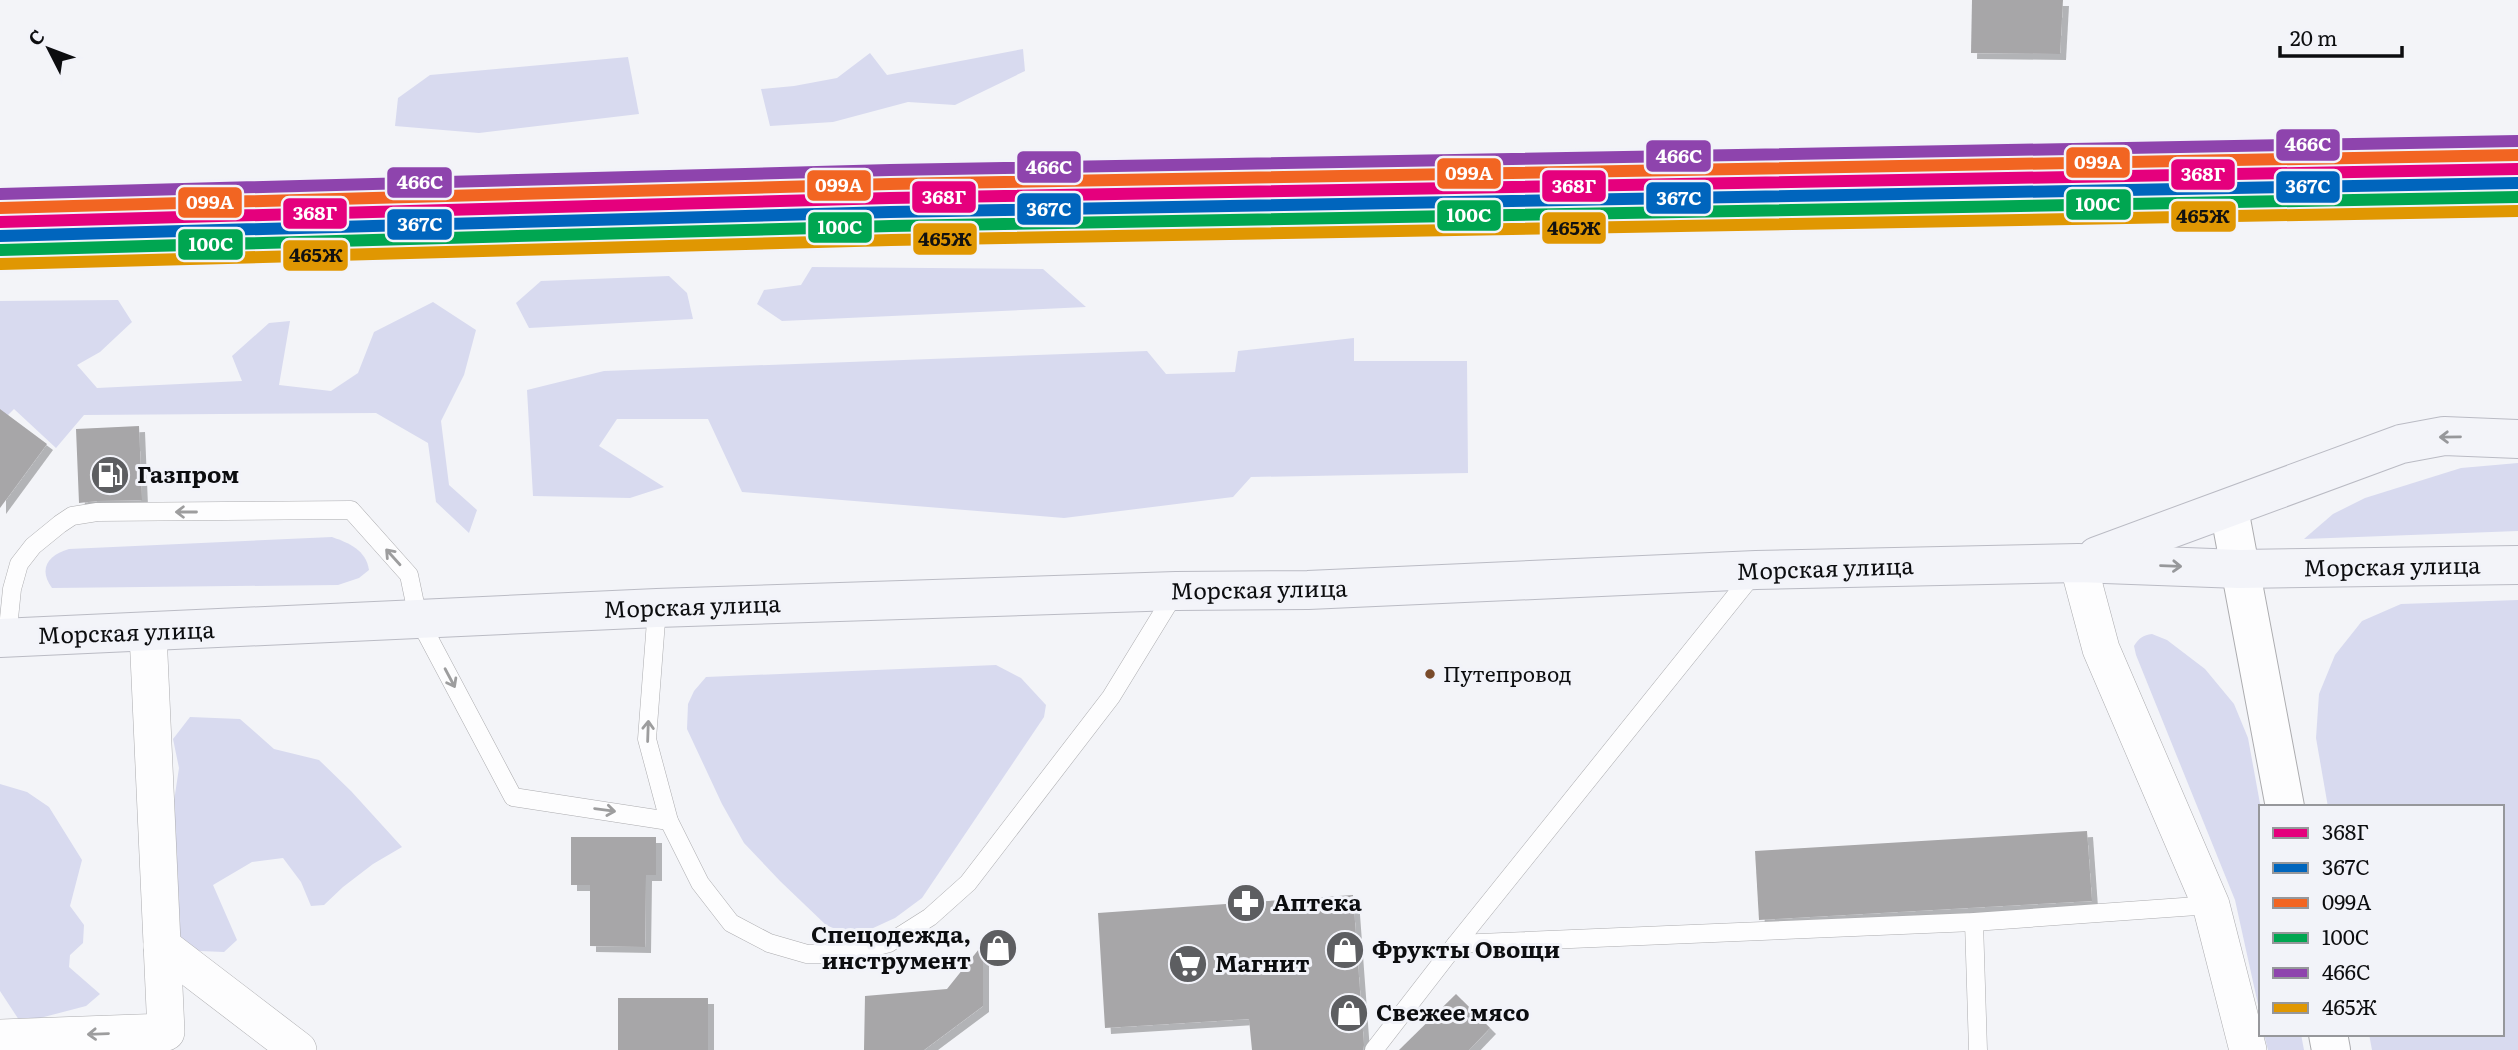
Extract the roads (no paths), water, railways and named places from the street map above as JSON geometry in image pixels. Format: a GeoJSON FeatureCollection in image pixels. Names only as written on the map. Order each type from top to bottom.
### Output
{"type":"FeatureCollection","features":[{"type":"Feature","properties":{"kind":"main road"},"geometry":{"type":"LineString","coordinates":[[2078,562],[2401,444],[2444,436],[2518,439]]}},
{"type":"Feature","properties":{"kind":"main road"},"geometry":{"type":"LineString","coordinates":[[2229,509],[2285,805]]}},
{"type":"Feature","properties":{"kind":"main road","name":"Морская улица"},"geometry":{"type":"LineString","coordinates":[[4,638],[657,608],[1176,591],[1307,590],[1756,570],[2078,562],[2239,569],[2518,565]]}},
{"type":"Feature","properties":{"kind":"street"},"geometry":{"type":"LineString","coordinates":[[2078,562],[2101,649],[2211,905],[2248,1050]]}},
{"type":"Feature","properties":{"kind":"street"},"geometry":{"type":"LineString","coordinates":[[0,1038],[166,1041],[148,633]]}},
{"type":"Feature","properties":{"kind":"street"},"geometry":{"type":"LineString","coordinates":[[162,946],[298,1050]]}},
{"type":"Feature","properties":{"kind":"lane"},"geometry":{"type":"LineString","coordinates":[[4,638],[19,564],[33,546],[72,516],[97,512],[351,510],[409,575],[418,618],[513,797],[669,821]]}},
{"type":"Feature","properties":{"kind":"lane"},"geometry":{"type":"LineString","coordinates":[[1374,1050],[1756,570]]}},
{"type":"Feature","properties":{"kind":"lane"},"geometry":{"type":"LineString","coordinates":[[657,608],[647,739],[669,821],[700,883],[731,923],[769,943],[807,954],[848,954],[889,943],[930,917],[968,883],[1111,696],[1176,591]]}},
{"type":"Feature","properties":{"kind":"lane"},"geometry":{"type":"LineString","coordinates":[[1456,944],[1973,922],[2211,905]]}},
{"type":"Feature","properties":{"kind":"lane"},"geometry":{"type":"LineString","coordinates":[[1973,922],[1978,1050]]}},
{"type":"Feature","properties":{"kind":"railway"},"geometry":{"type":"LineString","coordinates":[[0,190],[2518,136]]}},
{"type":"Feature","properties":{"kind":"place","name":"Газпром"},"geometry":{"type":"Point","coordinates":[110,475]}},
{"type":"Feature","properties":{"kind":"place","name":"Путепровод"},"geometry":{"type":"Point","coordinates":[1430,674]}},
{"type":"Feature","properties":{"kind":"place","name":"Аптека"},"geometry":{"type":"Point","coordinates":[1246,903]}},
{"type":"Feature","properties":{"kind":"place","name":"Спецодежда, инструмент"},"geometry":{"type":"Point","coordinates":[998,948]}},
{"type":"Feature","properties":{"kind":"place","name":"Фрукты Овощи"},"geometry":{"type":"Point","coordinates":[1345,950]}},
{"type":"Feature","properties":{"kind":"place","name":"Магнит"},"geometry":{"type":"Point","coordinates":[1188,964]}},
{"type":"Feature","properties":{"kind":"place","name":"Свежее мясо"},"geometry":{"type":"Point","coordinates":[1349,1013]}}]}
